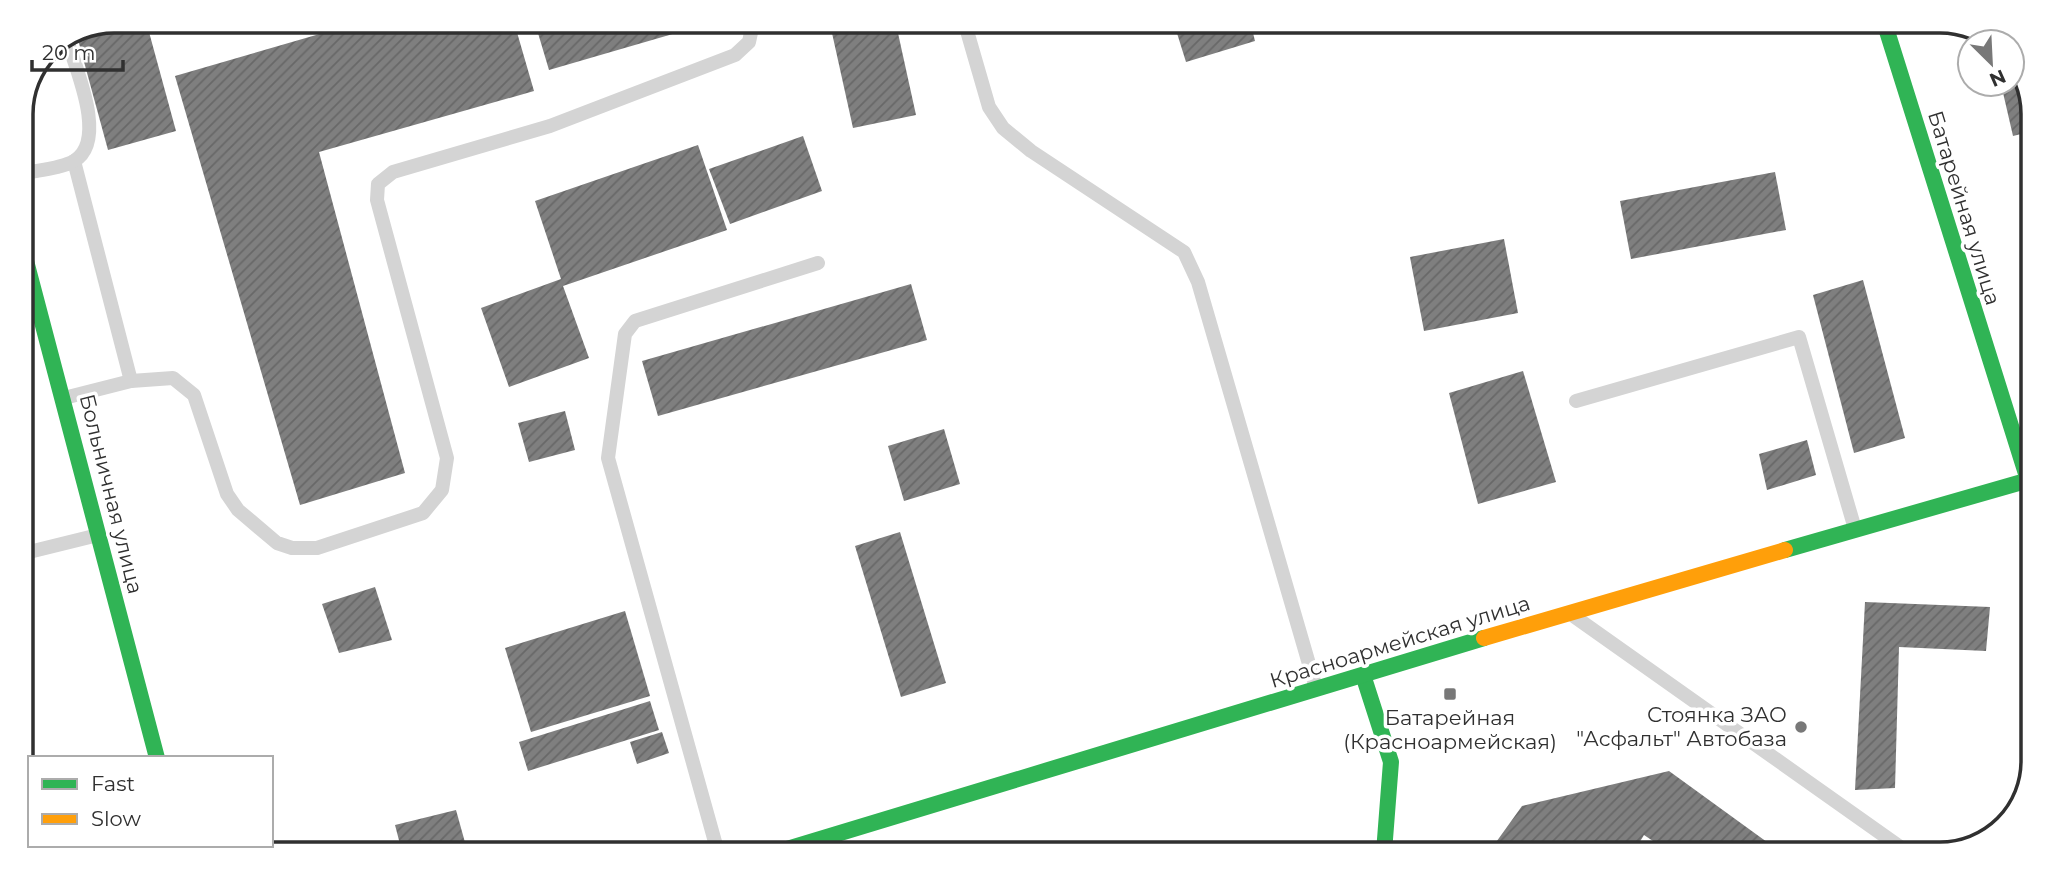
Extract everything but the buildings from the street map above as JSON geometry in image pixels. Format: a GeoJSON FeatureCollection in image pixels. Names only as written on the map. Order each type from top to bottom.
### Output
{"type":"FeatureCollection","features":[{"type":"Feature","properties":{"kind":"street","name":"Батарейная улица"},"geometry":{"type":"LineString","coordinates":[[1888,33],[2021,455]]}},
{"type":"Feature","properties":{"kind":"street","name":"Больничная улица"},"geometry":{"type":"LineString","coordinates":[[33,286],[156,756]]}},
{"type":"Feature","properties":{"kind":"street","name":"Красноармейская улица"},"geometry":{"type":"LineString","coordinates":[[810,842],[1568,612],[2021,482]]}},
{"type":"Feature","properties":{"kind":"street"},"geometry":{"type":"LineString","coordinates":[[1363,675],[1391,762],[1385,842]]}},
{"type":"Feature","properties":{"kind":"lane"},"geometry":{"type":"LineString","coordinates":[[64,398],[131,381],[173,378],[194,395],[227,494],[238,510],[278,543],[292,548],[317,548],[423,513],[442,490],[447,458],[377,200],[378,184],[393,172],[550,126],[735,55],[749,42],[751,33]]}},
{"type":"Feature","properties":{"kind":"lane"},"geometry":{"type":"LineString","coordinates":[[968,33],[989,107],[1003,128],[1031,151],[1184,252],[1198,282],[1316,689]]}},
{"type":"Feature","properties":{"kind":"lane"},"geometry":{"type":"LineString","coordinates":[[33,171],[74,161],[88,145],[91,124],[69,47]]}},
{"type":"Feature","properties":{"kind":"lane"},"geometry":{"type":"LineString","coordinates":[[74,161],[131,381]]}},
{"type":"Feature","properties":{"kind":"lane"},"geometry":{"type":"LineString","coordinates":[[715,842],[608,458],[625,334],[635,321],[818,263]]}},
{"type":"Feature","properties":{"kind":"lane"},"geometry":{"type":"LineString","coordinates":[[1576,401],[1799,337],[1856,530]]}},
{"type":"Feature","properties":{"kind":"lane"},"geometry":{"type":"LineString","coordinates":[[33,551],[100,534]]}},
{"type":"Feature","properties":{"kind":"lane"},"geometry":{"type":"LineString","coordinates":[[1568,612],[1893,842]]}},
{"type":"Feature","properties":{"kind":"traffic: fast"},"geometry":{"type":"LineString","coordinates":[[1888,33],[2021,458]]}},
{"type":"Feature","properties":{"kind":"traffic: fast"},"geometry":{"type":"LineString","coordinates":[[33,288],[156,756]]}},
{"type":"Feature","properties":{"kind":"traffic: fast"},"geometry":{"type":"LineString","coordinates":[[1785,550],[2021,482]]}},
{"type":"Feature","properties":{"kind":"traffic: fast"},"geometry":{"type":"LineString","coordinates":[[810,842],[1484,638]]}},
{"type":"Feature","properties":{"kind":"traffic: fast"},"geometry":{"type":"LineString","coordinates":[[1363,675],[1391,762],[1385,842]]}},
{"type":"Feature","properties":{"kind":"traffic: slow"},"geometry":{"type":"LineString","coordinates":[[1484,638],[1785,550]]}},
{"type":"Feature","properties":{"kind":"place","name":"Батарейная (Красноармейская)"},"geometry":{"type":"Point","coordinates":[1450,694]}},
{"type":"Feature","properties":{"kind":"place","name":"Стоянка ЗАО \"Асфальт\" Автобаза"},"geometry":{"type":"Point","coordinates":[1801,727]}}]}
